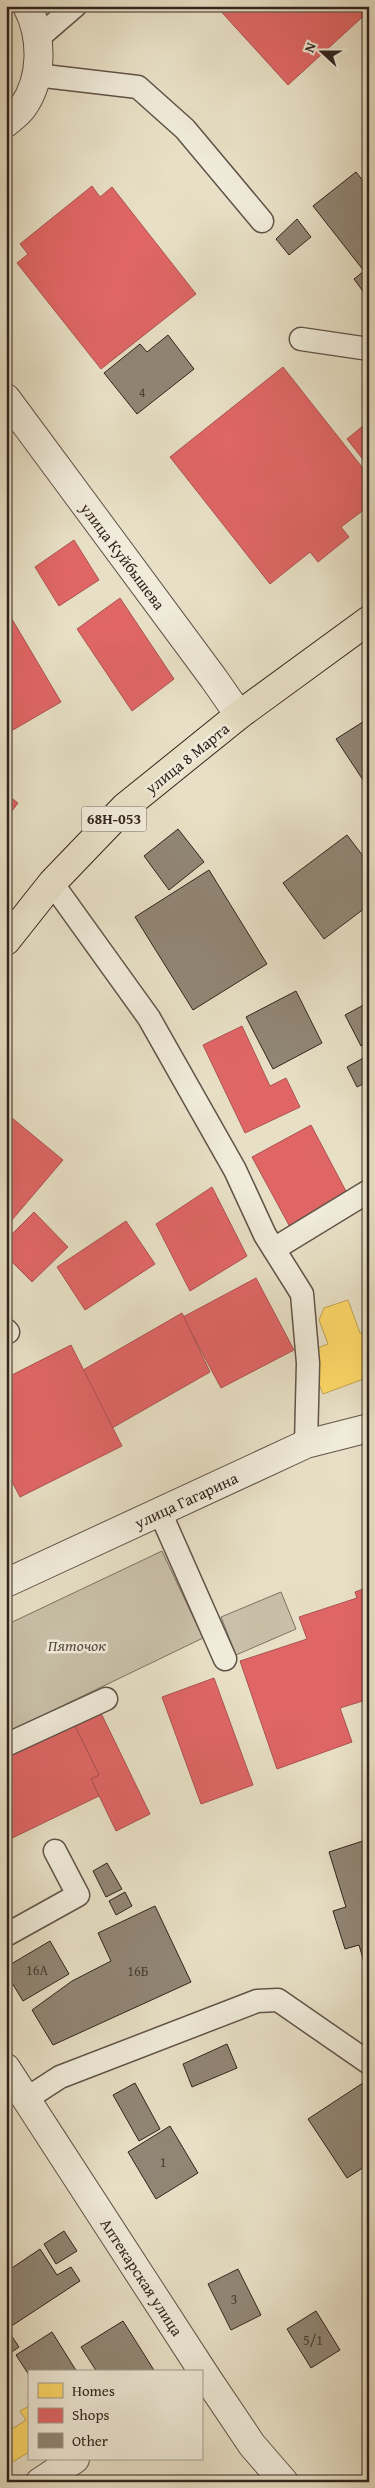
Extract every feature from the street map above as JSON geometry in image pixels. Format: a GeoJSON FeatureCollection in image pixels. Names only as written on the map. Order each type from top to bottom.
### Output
{"type":"FeatureCollection","features":[{"type":"Feature","properties":{"kind":"main road","name":"улица 8 Марта"},"geometry":{"type":"LineString","coordinates":[[6,941],[52,883],[125,808],[239,715],[369,620]]}},
{"type":"Feature","properties":{"kind":"street"},"geometry":{"type":"LineString","coordinates":[[14,115],[31,92],[39,57],[38,38],[28,6]]}},
{"type":"Feature","properties":{"kind":"street","name":"улица Куйбышева"},"geometry":{"type":"LineString","coordinates":[[6,398],[239,715]]}},
{"type":"Feature","properties":{"kind":"street","name":"улица Гагарина"},"geometry":{"type":"LineString","coordinates":[[6,1583],[306,1444],[369,1428]]}},
{"type":"Feature","properties":{"kind":"street","name":"Аптекарская улица"},"geometry":{"type":"LineString","coordinates":[[6,2068],[198,2370]]}},
{"type":"Feature","properties":{"kind":"street","name":"Аптекарская улица"},"geometry":{"type":"LineString","coordinates":[[204,2379],[252,2444],[284,2482]]}},
{"type":"Feature","properties":{"kind":"street"},"geometry":{"type":"LineString","coordinates":[[40,2482],[73,2460]]}},
{"type":"Feature","properties":{"kind":"lane"},"geometry":{"type":"LineString","coordinates":[[38,38],[75,6]]}},
{"type":"Feature","properties":{"kind":"lane"},"geometry":{"type":"LineString","coordinates":[[36,75],[138,87],[185,129],[262,221]]}},
{"type":"Feature","properties":{"kind":"lane"},"geometry":{"type":"LineString","coordinates":[[301,339],[369,349]]}},
{"type":"Feature","properties":{"kind":"lane"},"geometry":{"type":"LineString","coordinates":[[52,883],[149,1018],[235,1170],[265,1235],[302,1294],[308,1363],[306,1444]]}},
{"type":"Feature","properties":{"kind":"lane"},"geometry":{"type":"LineString","coordinates":[[274,1249],[369,1191]]}},
{"type":"Feature","properties":{"kind":"lane"},"geometry":{"type":"LineString","coordinates":[[160,1512],[225,1659]]}},
{"type":"Feature","properties":{"kind":"lane"},"geometry":{"type":"LineString","coordinates":[[6,1745],[106,1699]]}},
{"type":"Feature","properties":{"kind":"lane"},"geometry":{"type":"LineString","coordinates":[[6,1935],[78,1895],[55,1851]]}},
{"type":"Feature","properties":{"kind":"lane"},"geometry":{"type":"LineString","coordinates":[[26,2099],[60,2077],[257,2001],[278,2000],[369,2064]]}},
{"type":"Feature","properties":{"kind":"green space","name":"Пяточок"},"geometry":{"type":"Polygon","coordinates":[[[162,1551],[203,1638],[6,1733],[6,1625],[162,1551]]]}},
{"type":"Feature","properties":{"kind":"green space"},"geometry":{"type":"Polygon","coordinates":[[[281,1592],[296,1629],[236,1655],[221,1617],[281,1592]]]}},
{"type":"Feature","properties":{"kind":"building: Homes"},"geometry":{"type":"Polygon","coordinates":[[[348,1300],[360,1333],[369,1329],[369,1377],[323,1394],[307,1352],[328,1344],[319,1320],[324,1308],[348,1300]]]}},
{"type":"Feature","properties":{"kind":"building: Homes"},"geometry":{"type":"Polygon","coordinates":[[[28,2407],[28,2453],[6,2466],[6,2433],[26,2420],[20,2411],[28,2407]]]}},
{"type":"Feature","properties":{"kind":"building: Shops"},"geometry":{"type":"Polygon","coordinates":[[[216,6],[369,6],[369,11],[288,85],[216,6]]]}},
{"type":"Feature","properties":{"kind":"building: Shops"},"geometry":{"type":"Polygon","coordinates":[[[92,186],[100,197],[112,187],[196,294],[101,369],[17,263],[28,254],[20,244],[92,186]]]}},
{"type":"Feature","properties":{"kind":"building: Shops"},"geometry":{"type":"Polygon","coordinates":[[[283,367],[369,476],[369,506],[341,527],[349,537],[318,562],[310,552],[270,584],[170,457],[283,367]]]}},
{"type":"Feature","properties":{"kind":"building: Shops"},"geometry":{"type":"Polygon","coordinates":[[[369,421],[369,467],[347,439],[369,421]]]}},
{"type":"Feature","properties":{"kind":"building: Shops"},"geometry":{"type":"Polygon","coordinates":[[[74,540],[99,580],[59,606],[35,567],[74,540]]]}},
{"type":"Feature","properties":{"kind":"building: Shops"},"geometry":{"type":"Polygon","coordinates":[[[120,598],[174,679],[132,711],[77,629],[120,598]]]}},
{"type":"Feature","properties":{"kind":"building: Shops"},"geometry":{"type":"Polygon","coordinates":[[[6,609],[61,702],[6,734],[6,609]]]}},
{"type":"Feature","properties":{"kind":"building: Shops"},"geometry":{"type":"Polygon","coordinates":[[[6,794],[18,803],[6,819],[6,794]]]}},
{"type":"Feature","properties":{"kind":"building: Shops"},"geometry":{"type":"Polygon","coordinates":[[[242,1026],[270,1086],[286,1078],[300,1107],[245,1133],[203,1045],[242,1026]]]}},
{"type":"Feature","properties":{"kind":"building: Shops"},"geometry":{"type":"Polygon","coordinates":[[[6,1113],[63,1160],[6,1227],[6,1113]]]}},
{"type":"Feature","properties":{"kind":"building: Shops"},"geometry":{"type":"Polygon","coordinates":[[[311,1125],[348,1195],[290,1227],[252,1157],[311,1125]]]}},
{"type":"Feature","properties":{"kind":"building: Shops"},"geometry":{"type":"Polygon","coordinates":[[[212,1187],[247,1256],[190,1291],[156,1224],[212,1187]]]}},
{"type":"Feature","properties":{"kind":"building: Shops"},"geometry":{"type":"Polygon","coordinates":[[[34,1212],[68,1247],[32,1282],[6,1256],[6,1240],[34,1212]]]}},
{"type":"Feature","properties":{"kind":"building: Shops"},"geometry":{"type":"Polygon","coordinates":[[[126,1221],[155,1264],[85,1310],[57,1267],[126,1221]]]}},
{"type":"Feature","properties":{"kind":"building: Shops"},"geometry":{"type":"Polygon","coordinates":[[[256,1278],[294,1350],[221,1388],[183,1317],[256,1278]]]}},
{"type":"Feature","properties":{"kind":"building: Shops"},"geometry":{"type":"Polygon","coordinates":[[[182,1313],[210,1372],[112,1428],[83,1370],[182,1313]]]}},
{"type":"Feature","properties":{"kind":"building: Shops"},"geometry":{"type":"Polygon","coordinates":[[[71,1345],[122,1446],[20,1497],[6,1470],[6,1378],[71,1345]]]}},
{"type":"Feature","properties":{"kind":"building: Shops"},"geometry":{"type":"Polygon","coordinates":[[[369,1587],[369,1699],[340,1708],[352,1742],[277,1769],[240,1661],[307,1639],[299,1617],[357,1598],[355,1592],[369,1587]]]}},
{"type":"Feature","properties":{"kind":"building: Shops"},"geometry":{"type":"Polygon","coordinates":[[[214,1678],[253,1785],[201,1804],[162,1697],[214,1678]]]}},
{"type":"Feature","properties":{"kind":"building: Shops"},"geometry":{"type":"Polygon","coordinates":[[[100,1711],[150,1814],[116,1831],[91,1779],[99,1775],[74,1724],[100,1711]]]}},
{"type":"Feature","properties":{"kind":"building: Shops"},"geometry":{"type":"Polygon","coordinates":[[[74,1724],[99,1775],[91,1779],[99,1796],[6,1841],[6,1757],[74,1724]]]}},
{"type":"Feature","properties":{"kind":"building: Other"},"geometry":{"type":"Polygon","coordinates":[[[356,172],[369,188],[369,292],[365,294],[354,279],[364,271],[313,206],[356,172]]]}},
{"type":"Feature","properties":{"kind":"building: Other"},"geometry":{"type":"Polygon","coordinates":[[[297,219],[311,237],[289,255],[276,239],[297,219]]]}},
{"type":"Feature","properties":{"kind":"building: Other"},"geometry":{"type":"Polygon","coordinates":[[[168,335],[194,369],[137,414],[104,373],[140,344],[147,352],[168,335]]]}},
{"type":"Feature","properties":{"kind":"building: Other"},"geometry":{"type":"Polygon","coordinates":[[[369,718],[369,789],[336,739],[369,718]]]}},
{"type":"Feature","properties":{"kind":"building: Other"},"geometry":{"type":"Polygon","coordinates":[[[178,829],[204,862],[169,890],[144,856],[178,829]]]}},
{"type":"Feature","properties":{"kind":"building: Other"},"geometry":{"type":"Polygon","coordinates":[[[347,835],[369,864],[369,905],[324,939],[283,883],[347,835]]]}},
{"type":"Feature","properties":{"kind":"building: Other"},"geometry":{"type":"Polygon","coordinates":[[[209,870],[267,964],[193,1010],[135,917],[209,870]]]}},
{"type":"Feature","properties":{"kind":"building: Other"},"geometry":{"type":"Polygon","coordinates":[[[296,991],[322,1043],[273,1069],[246,1017],[296,991]]]}},
{"type":"Feature","properties":{"kind":"building: Other"},"geometry":{"type":"Polygon","coordinates":[[[369,1002],[369,1042],[361,1046],[345,1015],[369,1002]]]}},
{"type":"Feature","properties":{"kind":"building: Other"},"geometry":{"type":"Polygon","coordinates":[[[369,1055],[369,1081],[357,1087],[347,1067],[369,1055]]]}},
{"type":"Feature","properties":{"kind":"building: Other"},"geometry":{"type":"Polygon","coordinates":[[[369,1839],[369,1960],[364,1962],[359,1945],[345,1949],[333,1911],[346,1907],[329,1852],[369,1839]]]}},
{"type":"Feature","properties":{"kind":"building: Other"},"geometry":{"type":"Polygon","coordinates":[[[107,1863],[122,1889],[106,1897],[93,1871],[107,1863]]]}},
{"type":"Feature","properties":{"kind":"building: Other"},"geometry":{"type":"Polygon","coordinates":[[[125,1892],[132,1906],[116,1915],[109,1901],[125,1892]]]}},
{"type":"Feature","properties":{"kind":"building: Other"},"geometry":{"type":"Polygon","coordinates":[[[155,1906],[191,1982],[53,2045],[32,2010],[72,1981],[111,1961],[98,1933],[155,1906]]]}},
{"type":"Feature","properties":{"kind":"building: Other"},"geometry":{"type":"Polygon","coordinates":[[[50,1941],[69,1974],[23,2001],[6,1973],[6,1967],[50,1941]]]}},
{"type":"Feature","properties":{"kind":"building: Other"},"geometry":{"type":"Polygon","coordinates":[[[227,2044],[237,2068],[192,2087],[183,2064],[227,2044]]]}},
{"type":"Feature","properties":{"kind":"building: Other"},"geometry":{"type":"Polygon","coordinates":[[[369,2079],[369,2164],[347,2178],[308,2119],[369,2079]]]}},
{"type":"Feature","properties":{"kind":"building: Other"},"geometry":{"type":"Polygon","coordinates":[[[135,2083],[160,2129],[139,2141],[113,2095],[135,2083]]]}},
{"type":"Feature","properties":{"kind":"building: Other"},"geometry":{"type":"Polygon","coordinates":[[[170,2126],[198,2173],[156,2199],[128,2152],[170,2126]]]}},
{"type":"Feature","properties":{"kind":"building: Other"},"geometry":{"type":"Polygon","coordinates":[[[64,2231],[77,2251],[56,2264],[44,2244],[64,2231]]]}},
{"type":"Feature","properties":{"kind":"building: Other"},"geometry":{"type":"Polygon","coordinates":[[[40,2249],[57,2275],[71,2267],[80,2281],[7,2329],[19,2347],[6,2356],[6,2272],[40,2249]]]}},
{"type":"Feature","properties":{"kind":"building: Other"},"geometry":{"type":"Polygon","coordinates":[[[238,2269],[261,2315],[231,2330],[208,2284],[238,2269]]]}},
{"type":"Feature","properties":{"kind":"building: Other"},"geometry":{"type":"Polygon","coordinates":[[[316,2311],[340,2350],[311,2368],[287,2329],[316,2311]]]}},
{"type":"Feature","properties":{"kind":"building: Other"},"geometry":{"type":"Polygon","coordinates":[[[123,2321],[154,2370],[96,2370],[81,2347],[123,2321]]]}},
{"type":"Feature","properties":{"kind":"building: Other"},"geometry":{"type":"Polygon","coordinates":[[[52,2332],[76,2370],[28,2370],[28,2373],[16,2355],[52,2332]]]}}]}
